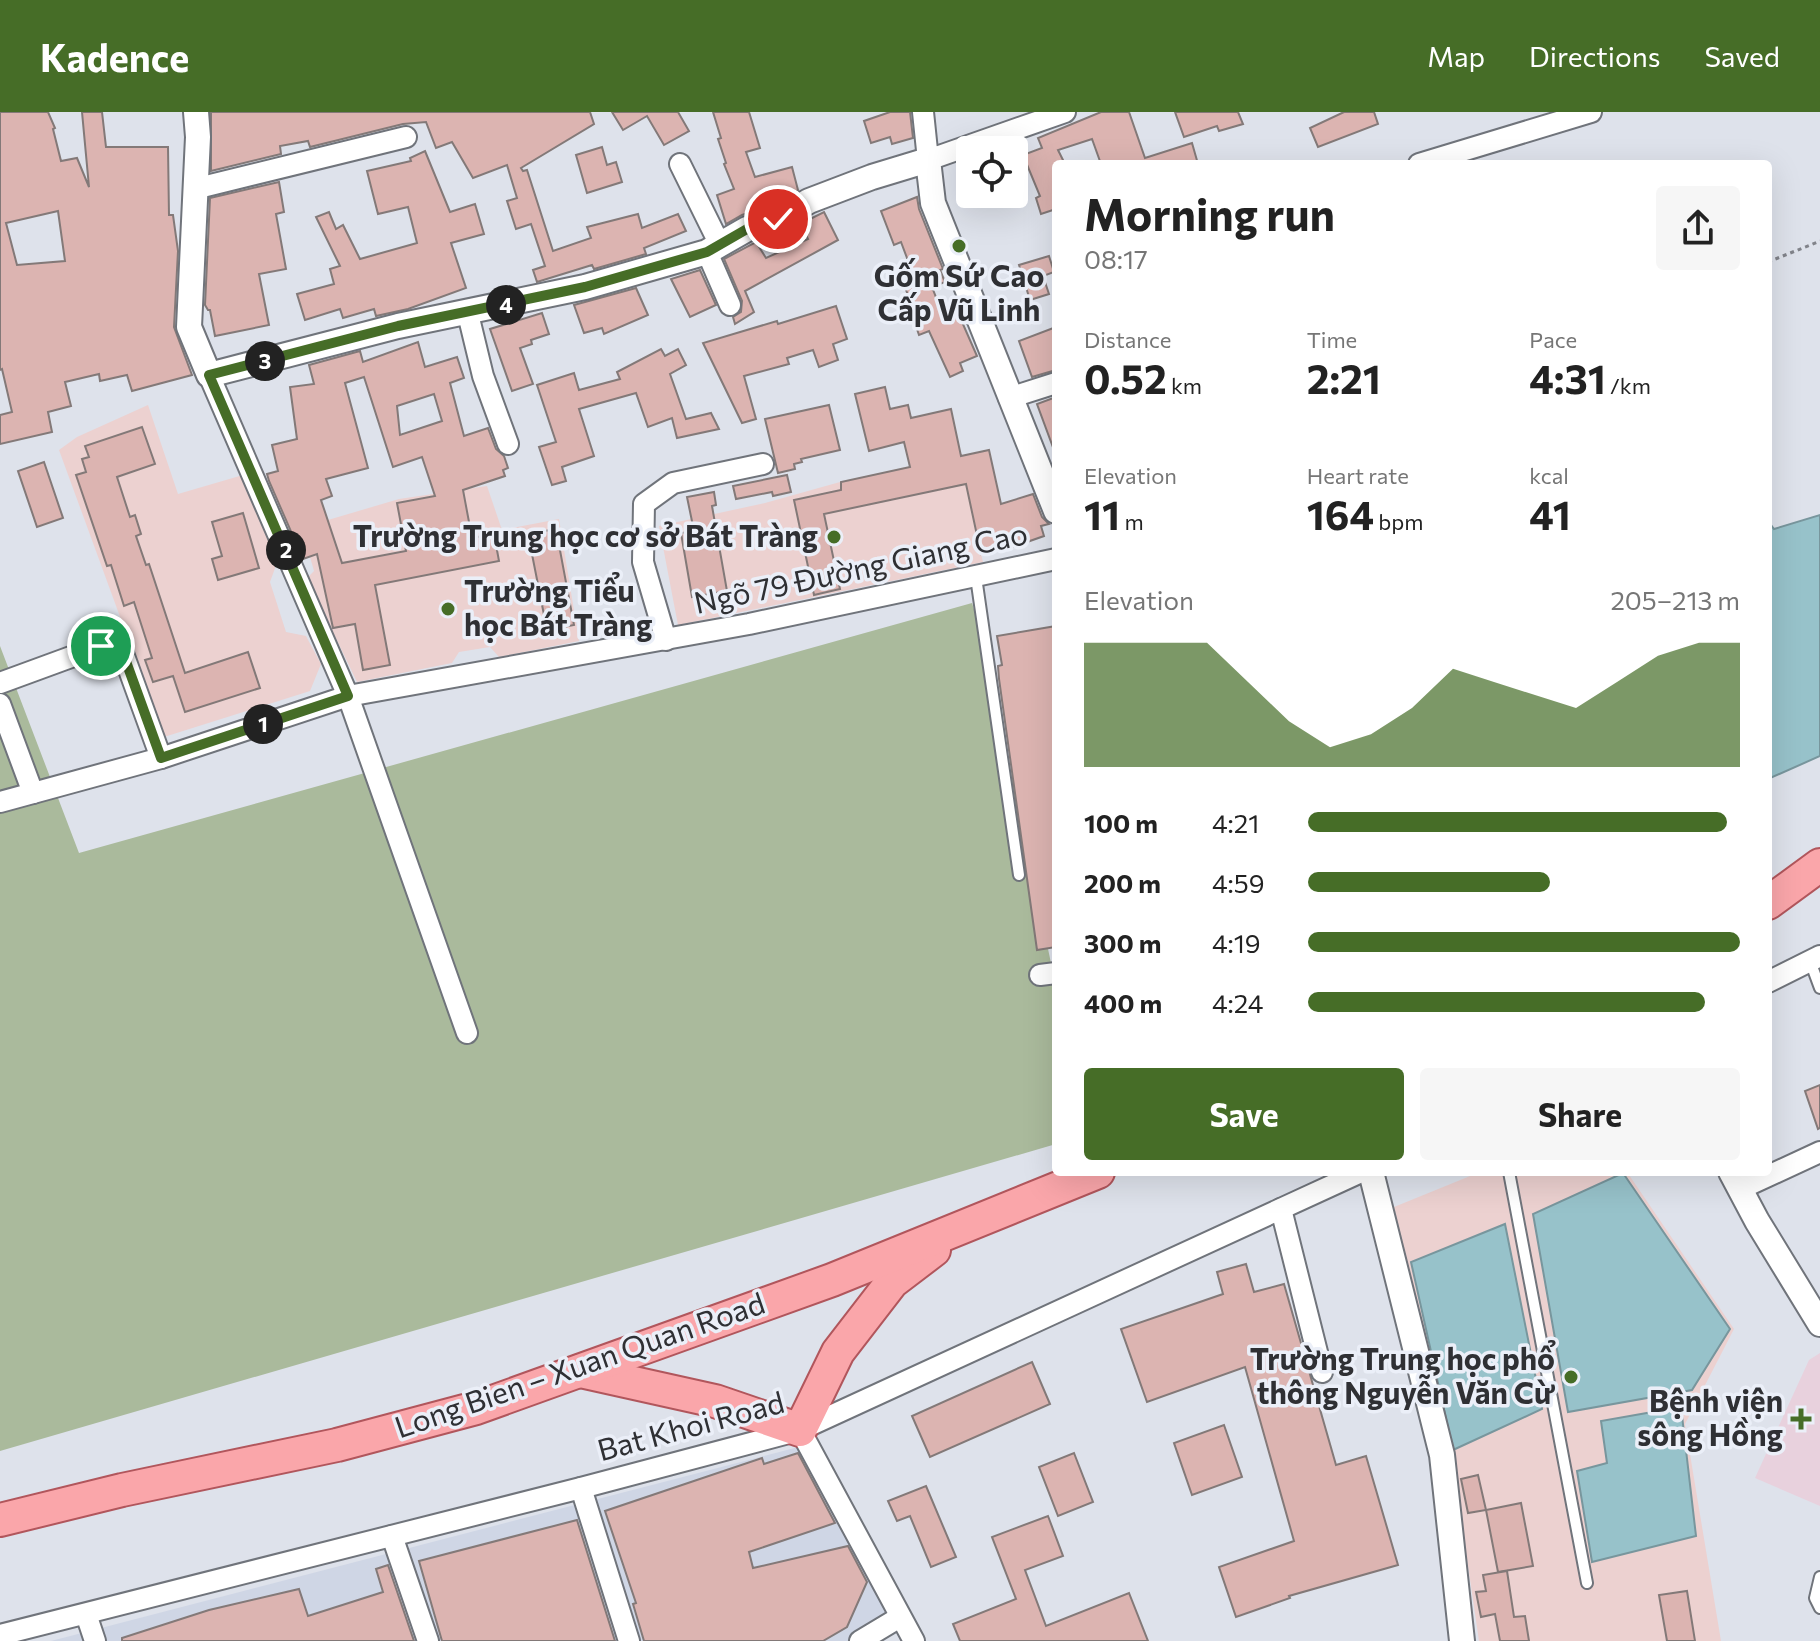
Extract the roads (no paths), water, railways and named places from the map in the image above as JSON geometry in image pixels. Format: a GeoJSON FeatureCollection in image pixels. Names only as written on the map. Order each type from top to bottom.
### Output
{"type":"FeatureCollection","features":[{"type":"Feature","properties":{"kind":"main road"},"geometry":{"type":"LineString","coordinates":[[1772,874],[1820,853]]}},
{"type":"Feature","properties":{"kind":"main road"},"geometry":{"type":"LineString","coordinates":[[1772,900],[1820,865]]}},
{"type":"Feature","properties":{"kind":"main road","name":"Long Bien – Xuan Quan Road"},"geometry":{"type":"LineString","coordinates":[[0,1520],[122,1490],[337,1445],[476,1408],[832,1280],[1088,1176]]}},
{"type":"Feature","properties":{"kind":"main road"},"geometry":{"type":"LineString","coordinates":[[580,1371],[715,1401],[800,1430],[838,1352],[892,1282],[969,1223]]}},
{"type":"Feature","properties":{"kind":"street"},"geometry":{"type":"LineString","coordinates":[[196,112],[198,137],[189,327],[348,696],[467,1033]]}},
{"type":"Feature","properties":{"kind":"street"},"geometry":{"type":"LineString","coordinates":[[923,112],[933,203],[1052,501]]}},
{"type":"Feature","properties":{"kind":"street"},"geometry":{"type":"LineString","coordinates":[[209,375],[398,326],[468,314],[585,287],[713,248],[747,229],[778,219],[809,201],[1065,112]]}},
{"type":"Feature","properties":{"kind":"street"},"geometry":{"type":"LineString","coordinates":[[1432,160],[1591,112]]}},
{"type":"Feature","properties":{"kind":"street"},"geometry":{"type":"LineString","coordinates":[[194,189],[406,137]]}},
{"type":"Feature","properties":{"kind":"street"},"geometry":{"type":"LineString","coordinates":[[680,164],[713,248],[730,305]]}},
{"type":"Feature","properties":{"kind":"street"},"geometry":{"type":"LineString","coordinates":[[468,314],[483,376],[508,444]]}},
{"type":"Feature","properties":{"kind":"street"},"geometry":{"type":"LineString","coordinates":[[1009,398],[1052,384]]}},
{"type":"Feature","properties":{"kind":"street"},"geometry":{"type":"LineString","coordinates":[[666,640],[643,562],[644,504],[673,483],[763,464]]}},
{"type":"Feature","properties":{"kind":"street","name":"Ngõ 79 Đường Giang Cao"},"geometry":{"type":"LineString","coordinates":[[0,802],[161,758],[348,696],[666,640],[1052,560]]}},
{"type":"Feature","properties":{"kind":"street"},"geometry":{"type":"LineString","coordinates":[[0,683],[113,642],[120,645],[161,758]]}},
{"type":"Feature","properties":{"kind":"street"},"geometry":{"type":"LineString","coordinates":[[0,704],[33,793]]}},
{"type":"Feature","properties":{"kind":"street"},"geometry":{"type":"LineString","coordinates":[[1772,980],[1815,959]]}},
{"type":"Feature","properties":{"kind":"street"},"geometry":{"type":"LineString","coordinates":[[1772,1168],[1820,1152]]}},
{"type":"Feature","properties":{"kind":"street","name":"Bat Khoi Road"},"geometry":{"type":"LineString","coordinates":[[0,1635],[800,1430],[1352,1176]]}},
{"type":"Feature","properties":{"kind":"street"},"geometry":{"type":"LineString","coordinates":[[1372,1176],[1442,1455],[1462,1641]]}},
{"type":"Feature","properties":{"kind":"street"},"geometry":{"type":"LineString","coordinates":[[1735,1181],[1820,1324]]}},
{"type":"Feature","properties":{"kind":"street"},"geometry":{"type":"LineString","coordinates":[[1281,1209],[1322,1372]]}},
{"type":"Feature","properties":{"kind":"street"},"geometry":{"type":"LineString","coordinates":[[800,1430],[914,1641]]}},
{"type":"Feature","properties":{"kind":"street"},"geometry":{"type":"LineString","coordinates":[[581,1488],[629,1641]]}},
{"type":"Feature","properties":{"kind":"street"},"geometry":{"type":"LineString","coordinates":[[392,1536],[428,1641]]}},
{"type":"Feature","properties":{"kind":"street"},"geometry":{"type":"LineString","coordinates":[[86,1614],[95,1641]]}},
{"type":"Feature","properties":{"kind":"street"},"geometry":{"type":"LineString","coordinates":[[860,1641],[900,1617]]}},
{"type":"Feature","properties":{"kind":"lane"},"geometry":{"type":"LineString","coordinates":[[976,577],[1019,875]]}},
{"type":"Feature","properties":{"kind":"lane"},"geometry":{"type":"LineString","coordinates":[[1815,959],[1820,988]]}},
{"type":"Feature","properties":{"kind":"lane"},"geometry":{"type":"LineString","coordinates":[[1510,1176],[1587,1583]]}},
{"type":"Feature","properties":{"kind":"lane"},"geometry":{"type":"LineString","coordinates":[[1820,1577],[1815,1598],[1820,1608]]}},
{"type":"Feature","properties":{"kind":"water"},"geometry":{"type":"Polygon","coordinates":[[[1820,515],[1820,756],[1772,777],[1772,526],[1774,529],[1820,515]]]}},
{"type":"Feature","properties":{"kind":"water"},"geometry":{"type":"Polygon","coordinates":[[[1616,1176],[1625,1176],[1730,1329],[1692,1390],[1568,1412],[1533,1214],[1616,1176]]]}},
{"type":"Feature","properties":{"kind":"water"},"geometry":{"type":"Polygon","coordinates":[[[1505,1224],[1542,1409],[1453,1450],[1411,1262],[1505,1224]]]}},
{"type":"Feature","properties":{"kind":"water"},"geometry":{"type":"Polygon","coordinates":[[[1681,1407],[1696,1536],[1592,1562],[1577,1471],[1607,1463],[1601,1421],[1681,1407]]]}},
{"type":"Feature","properties":{"kind":"place","name":"Gốm Sứ Cao Cấp Vũ Linh"},"geometry":{"type":"Point","coordinates":[959,246]}},
{"type":"Feature","properties":{"kind":"place","name":"Trường Trung học cơ sở Bát Tràng"},"geometry":{"type":"Point","coordinates":[834,537]}},
{"type":"Feature","properties":{"kind":"place","name":"Trường Tiểu học Bát Tràng"},"geometry":{"type":"Point","coordinates":[448,609]}},
{"type":"Feature","properties":{"kind":"place","name":"Trường Trung học phổ thông Nguyễn Văn Cừ"},"geometry":{"type":"Point","coordinates":[1571,1377]}},
{"type":"Feature","properties":{"kind":"place","name":"Bệnh viện sông Hồng"},"geometry":{"type":"Point","coordinates":[1801,1419]}}]}
